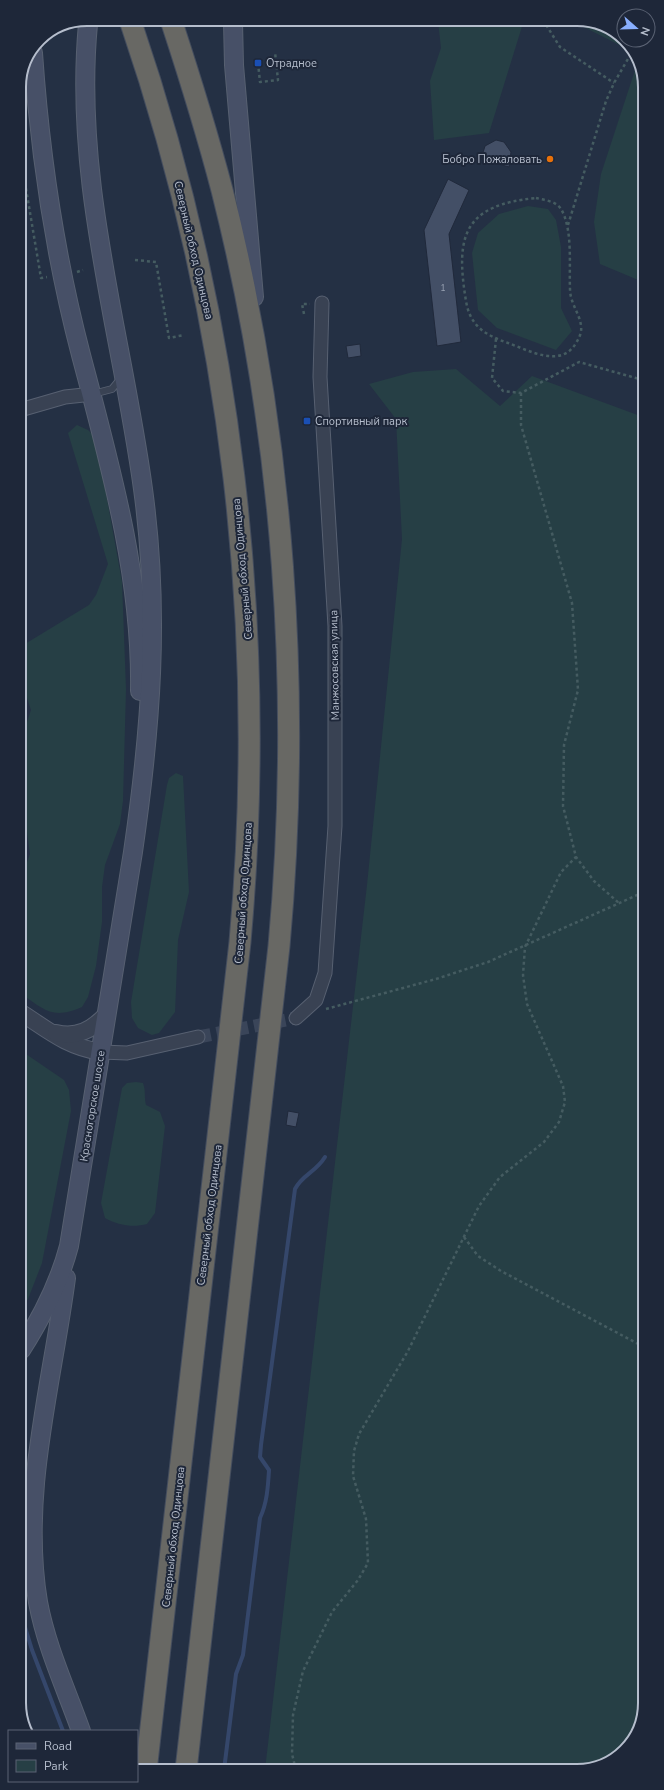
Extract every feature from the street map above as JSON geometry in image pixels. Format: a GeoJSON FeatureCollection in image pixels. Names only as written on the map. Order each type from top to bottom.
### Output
{"type":"FeatureCollection","features":[{"type":"Feature","properties":{"kind":"highway","name":"Северный обход Одинцова"},"geometry":{"type":"LineString","coordinates":[[132,26],[168,142],[184,200],[208,308],[220,372],[237,505],[248,632],[250,694],[249,821],[240,942],[147,1764]]}},
{"type":"Feature","properties":{"kind":"highway"},"geometry":{"type":"LineString","coordinates":[[173,26],[206,131],[222,190],[248,307],[259,372],[274,472],[287,629],[289,758],[284,885],[265,1076],[187,1764]]}},
{"type":"Feature","properties":{"kind":"main road"},"geometry":{"type":"LineString","coordinates":[[88,26],[85,106],[92,190],[143,488],[153,585],[152,680],[142,789],[133,852]]}},
{"type":"Feature","properties":{"kind":"main road"},"geometry":{"type":"LineString","coordinates":[[233,26],[235,70],[259,372]]}},
{"type":"Feature","properties":{"kind":"main road"},"geometry":{"type":"LineString","coordinates":[[34,58],[48,195],[63,274],[81,355],[93,394],[122,523],[138,633],[140,726],[133,852]]}},
{"type":"Feature","properties":{"kind":"main road","name":"Красногорское шоссе"},"geometry":{"type":"LineString","coordinates":[[26,1341],[48,1304],[66,1259],[73,1226],[133,852]]}},
{"type":"Feature","properties":{"kind":"main road"},"geometry":{"type":"LineString","coordinates":[[73,1226],[37,1470],[33,1508],[32,1545],[36,1584],[44,1623],[81,1730]]}},
{"type":"Feature","properties":{"kind":"street","name":"Манжосовская улица"},"geometry":{"type":"LineString","coordinates":[[296,1018],[316,1000],[325,973],[335,826],[335,626],[320,377],[322,303]]}},
{"type":"Feature","properties":{"kind":"street"},"geometry":{"type":"LineString","coordinates":[[26,408],[66,397],[93,394]]}},
{"type":"Feature","properties":{"kind":"street"},"geometry":{"type":"LineString","coordinates":[[43,1027],[66,1035],[76,1034],[96,1026],[107,1014]]}},
{"type":"Feature","properties":{"kind":"street"},"geometry":{"type":"LineString","coordinates":[[26,1016],[64,1041],[83,1049],[101,1052],[127,1053],[198,1036]]}},
{"type":"Feature","properties":{"kind":"lane"},"geometry":{"type":"LineString","coordinates":[[93,394],[112,389],[124,373]]}},
{"type":"Feature","properties":{"kind":"path"},"geometry":{"type":"LineString","coordinates":[[547,26],[560,47],[614,83]]}},
{"type":"Feature","properties":{"kind":"path"},"geometry":{"type":"LineString","coordinates":[[258,63],[260,82],[278,80],[275,52]]}},
{"type":"Feature","properties":{"kind":"path"},"geometry":{"type":"LineString","coordinates":[[568,225],[560,207],[552,202],[536,198],[517,200],[498,206],[481,214],[469,227],[462,248],[461,270],[468,315],[479,329],[496,339],[541,355],[555,357],[565,354],[574,346],[581,334],[581,325],[572,304],[570,292],[568,225],[606,101],[614,83],[630,56]]}},
{"type":"Feature","properties":{"kind":"path"},"geometry":{"type":"LineString","coordinates":[[26,189],[41,278]]}},
{"type":"Feature","properties":{"kind":"path"},"geometry":{"type":"LineString","coordinates":[[135,260],[156,262],[169,338],[184,335]]}},
{"type":"Feature","properties":{"kind":"path"},"geometry":{"type":"LineString","coordinates":[[496,339],[492,378],[503,391],[521,393],[579,362],[638,379]]}},
{"type":"Feature","properties":{"kind":"path"},"geometry":{"type":"LineString","coordinates":[[521,393],[521,425],[572,603],[578,690],[564,745],[563,806],[576,857],[594,882],[620,904]]}},
{"type":"Feature","properties":{"kind":"path"},"geometry":{"type":"LineString","coordinates":[[294,1764],[292,1754],[293,1715],[303,1670],[332,1612],[358,1580],[368,1563],[366,1519],[353,1476],[354,1451],[359,1434],[408,1351],[479,1206],[500,1177],[544,1142],[559,1122],[565,1102],[563,1086],[527,1004],[523,975],[524,946],[561,872],[576,857]]}},
{"type":"Feature","properties":{"kind":"path"},"geometry":{"type":"LineString","coordinates":[[296,1018],[436,979],[488,962],[638,895]]}},
{"type":"Feature","properties":{"kind":"path"},"geometry":{"type":"LineString","coordinates":[[464,1237],[478,1256],[501,1271],[638,1344]]}},
{"type":"Feature","properties":{"kind":"green space"},"geometry":{"type":"Polygon","coordinates":[[[439,26],[522,26],[489,133],[434,140],[430,81],[441,48],[439,26]]]}},
{"type":"Feature","properties":{"kind":"green space"},"geometry":{"type":"Polygon","coordinates":[[[582,26],[593,28],[614,39],[616,43],[582,26]]]}},
{"type":"Feature","properties":{"kind":"green space"},"geometry":{"type":"Polygon","coordinates":[[[635,69],[638,87],[638,280],[600,264],[594,222],[601,174],[635,69]]]}},
{"type":"Feature","properties":{"kind":"green space"},"geometry":{"type":"Polygon","coordinates":[[[528,206],[548,209],[556,220],[561,247],[561,308],[572,331],[556,350],[497,328],[478,310],[472,253],[478,233],[499,214],[528,206]]]}},
{"type":"Feature","properties":{"kind":"green space"},"geometry":{"type":"Polygon","coordinates":[[[456,369],[500,406],[532,376],[638,415],[638,1703],[635,1722],[630,1733],[617,1749],[611,1754],[593,1762],[577,1764],[266,1764],[367,885],[402,539],[396,419],[369,384],[413,372],[456,369]]]}},
{"type":"Feature","properties":{"kind":"green space"},"geometry":{"type":"Polygon","coordinates":[[[77,425],[88,430],[96,438],[122,582],[126,689],[123,801],[120,824],[105,865],[102,887],[102,922],[96,966],[88,997],[82,1007],[72,1011],[56,1013],[43,1008],[26,997],[26,865],[30,854],[26,825],[26,725],[31,710],[26,697],[26,643],[89,605],[96,595],[108,564],[68,433],[77,425]]]}},
{"type":"Feature","properties":{"kind":"green space"},"geometry":{"type":"Polygon","coordinates":[[[176,773],[183,776],[189,892],[178,940],[175,1012],[159,1033],[152,1035],[138,1028],[132,1018],[131,1002],[167,785],[169,778],[176,773]]]}},
{"type":"Feature","properties":{"kind":"green space"},"geometry":{"type":"Polygon","coordinates":[[[26,1054],[64,1080],[69,1090],[71,1111],[42,1263],[26,1302],[26,1054]]]}},
{"type":"Feature","properties":{"kind":"green space"},"geometry":{"type":"Polygon","coordinates":[[[127,1083],[143,1083],[146,1105],[160,1112],[165,1126],[155,1213],[147,1224],[131,1226],[120,1224],[105,1218],[101,1203],[122,1088],[127,1083]]]}},
{"type":"Feature","properties":{"kind":"building"},"geometry":{"type":"Polygon","coordinates":[[[496,140],[504,142],[511,152],[509,167],[481,159],[485,146],[496,140]]]}},
{"type":"Feature","properties":{"kind":"building"},"geometry":{"type":"Polygon","coordinates":[[[448,179],[469,190],[449,234],[461,342],[437,346],[424,230],[448,179]]]}},
{"type":"Feature","properties":{"kind":"building"},"geometry":{"type":"Polygon","coordinates":[[[360,344],[361,356],[348,358],[346,346],[360,344]]]}},
{"type":"Feature","properties":{"kind":"building"},"geometry":{"type":"Polygon","coordinates":[[[288,1111],[299,1113],[296,1127],[286,1125],[288,1111]]]}},
{"type":"Feature","properties":{"kind":"waterway"},"geometry":{"type":"LineString","coordinates":[[225,1764],[236,1674],[243,1655],[260,1518],[266,1501],[268,1489],[269,1470],[260,1457],[261,1445],[295,1189],[301,1180],[318,1166],[325,1157]]}},
{"type":"Feature","properties":{"kind":"waterway"},"geometry":{"type":"LineString","coordinates":[[26,1630],[63,1730]]}},
{"type":"Feature","properties":{"kind":"tunnel"},"geometry":{"type":"LineString","coordinates":[[198,1037],[296,1018]]}},
{"type":"Feature","properties":{"kind":"place","name":"Отрадное"},"geometry":{"type":"Point","coordinates":[258,63]}},
{"type":"Feature","properties":{"kind":"place","name":"Бобро Пожаловать"},"geometry":{"type":"Point","coordinates":[550,159]}},
{"type":"Feature","properties":{"kind":"place","name":"Спортивный парк"},"geometry":{"type":"Point","coordinates":[307,421]}}]}
